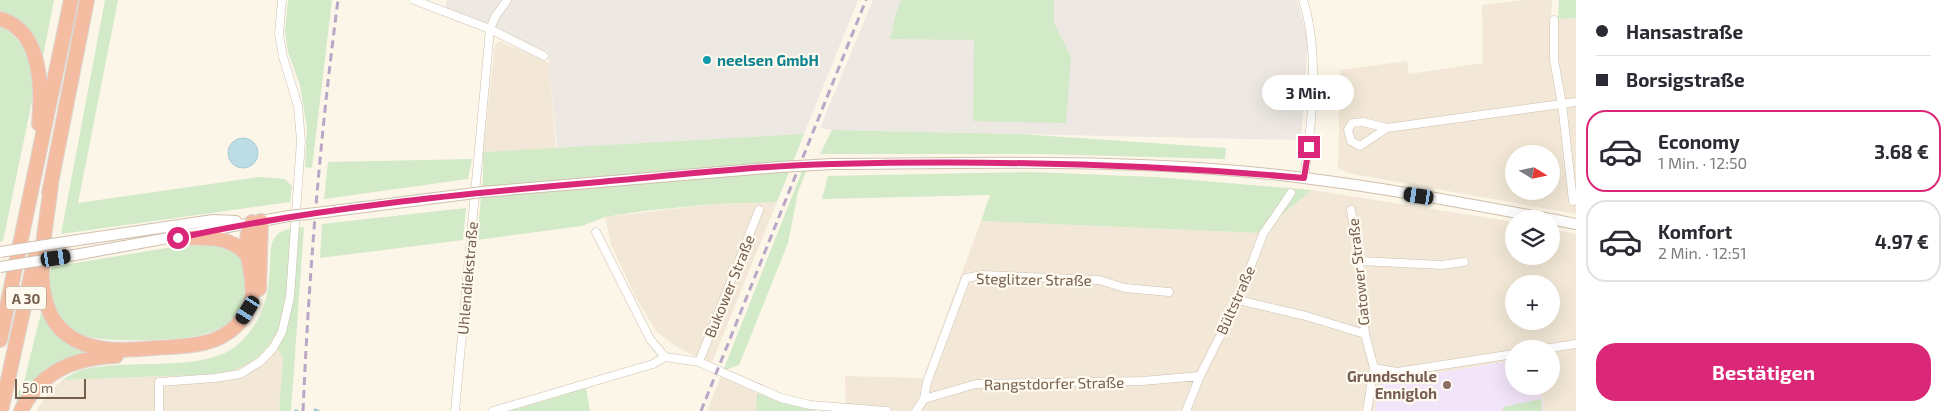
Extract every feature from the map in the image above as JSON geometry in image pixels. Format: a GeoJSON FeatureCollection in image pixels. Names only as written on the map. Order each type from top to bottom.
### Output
{"type":"FeatureCollection","features":[{"type":"Feature","properties":{"kind":"highway","name":"A 30"},"geometry":{"type":"LineString","coordinates":[[0,340],[71,0]]}},
{"type":"Feature","properties":{"kind":"highway","name":"A 30"},"geometry":{"type":"LineString","coordinates":[[0,411],[51,185],[87,0]]}},
{"type":"Feature","properties":{"kind":"highway"},"geometry":{"type":"LineString","coordinates":[[0,19],[19,31],[29,44],[39,66],[41,102],[30,202]]}},
{"type":"Feature","properties":{"kind":"highway"},"geometry":{"type":"LineString","coordinates":[[51,185],[41,278],[43,296],[56,324],[61,330],[79,343],[96,348],[123,350],[196,345],[212,341],[238,324],[248,310],[253,293],[253,278],[245,241],[256,221]]}},
{"type":"Feature","properties":{"kind":"highway"},"geometry":{"type":"LineString","coordinates":[[21,411],[26,399],[49,373],[77,361],[106,356],[204,350],[230,339],[251,316],[257,302],[261,269],[256,221]]}},
{"type":"Feature","properties":{"kind":"highway"},"geometry":{"type":"LineString","coordinates":[[178,238],[215,238],[231,241],[247,255]]}},
{"type":"Feature","properties":{"kind":"main road"},"geometry":{"type":"LineString","coordinates":[[0,267],[178,238],[256,221],[482,192],[780,166],[832,164],[1038,162],[1194,168],[1304,178],[1505,211]]}},
{"type":"Feature","properties":{"kind":"main road"},"geometry":{"type":"LineString","coordinates":[[0,252],[213,220],[256,221]]}},
{"type":"Feature","properties":{"kind":"main road"},"geometry":{"type":"LineString","coordinates":[[1560,221],[1576,224]]}},
{"type":"Feature","properties":{"kind":"street"},"geometry":{"type":"LineString","coordinates":[[159,411],[159,382],[215,378],[240,374],[261,361],[273,348],[282,332],[290,296],[301,141],[298,106],[283,57],[279,34],[282,0]]}},
{"type":"Feature","properties":{"kind":"street"},"geometry":{"type":"LineString","coordinates":[[414,0],[490,29],[544,56]]}},
{"type":"Feature","properties":{"kind":"street","name":"Uhlendiekstraße"},"geometry":{"type":"LineString","coordinates":[[455,411],[490,29],[495,17],[508,0]]}},
{"type":"Feature","properties":{"kind":"street"},"geometry":{"type":"LineString","coordinates":[[1303,0],[1312,38],[1311,131],[1304,178]]}},
{"type":"Feature","properties":{"kind":"street"},"geometry":{"type":"LineString","coordinates":[[1554,20],[1554,60],[1562,104],[1573,201]]}},
{"type":"Feature","properties":{"kind":"street"},"geometry":{"type":"LineString","coordinates":[[1387,128],[1360,146],[1351,141],[1348,130],[1352,123],[1363,122],[1387,128],[1576,102]]}},
{"type":"Feature","properties":{"kind":"street","name":"Bültstraße"},"geometry":{"type":"LineString","coordinates":[[1186,411],[1200,376],[1238,300],[1264,234],[1291,193]]}},
{"type":"Feature","properties":{"kind":"street","name":"Bukower Straße"},"geometry":{"type":"LineString","coordinates":[[699,362],[759,210]]}},
{"type":"Feature","properties":{"kind":"street","name":"Gatower Straße"},"geometry":{"type":"LineString","coordinates":[[1351,210],[1359,261],[1365,334],[1374,368]]}},
{"type":"Feature","properties":{"kind":"street"},"geometry":{"type":"LineString","coordinates":[[596,232],[650,339],[665,357]]}},
{"type":"Feature","properties":{"kind":"street"},"geometry":{"type":"LineString","coordinates":[[1359,261],[1442,265],[1464,262]]}},
{"type":"Feature","properties":{"kind":"street","name":"Steglitzer Straße"},"geometry":{"type":"LineString","coordinates":[[924,399],[927,382],[966,278],[982,275],[1099,280],[1125,288],[1169,292]]}},
{"type":"Feature","properties":{"kind":"street","name":"Gatower Straße"},"geometry":{"type":"LineString","coordinates":[[1238,300],[1306,316],[1365,334]]}},
{"type":"Feature","properties":{"kind":"street"},"geometry":{"type":"LineString","coordinates":[[1560,346],[1576,344]]}},
{"type":"Feature","properties":{"kind":"street"},"geometry":{"type":"LineString","coordinates":[[1366,411],[1374,368],[1397,372],[1505,355]]}},
{"type":"Feature","properties":{"kind":"street"},"geometry":{"type":"LineString","coordinates":[[493,411],[653,364],[665,357],[699,362],[781,398],[810,405],[887,411]]}},
{"type":"Feature","properties":{"kind":"street","name":"Rangstdorfer Straße"},"geometry":{"type":"LineString","coordinates":[[924,399],[976,384],[1142,381],[1200,376]]}},
{"type":"Feature","properties":{"kind":"street"},"geometry":{"type":"LineString","coordinates":[[916,411],[924,399]]}},
{"type":"Feature","properties":{"kind":"shaded area","name":"neelsen GmbH"},"geometry":{"type":"Polygon","coordinates":[[[447,0],[858,0],[804,134],[557,148],[548,52],[515,38],[479,29],[445,15],[447,0]]]}},
{"type":"Feature","properties":{"kind":"shaded area"},"geometry":{"type":"Polygon","coordinates":[[[873,0],[1297,0],[1308,40],[1301,140],[832,130],[820,128],[873,0]]]}},
{"type":"Feature","properties":{"kind":"shaded area"},"geometry":{"type":"Polygon","coordinates":[[[1523,0],[1552,0],[1551,19],[1576,18],[1576,214],[1347,173],[1338,168],[1340,70],[1407,61],[1409,74],[1483,63],[1482,5],[1523,0]]]}},
{"type":"Feature","properties":{"kind":"shaded area"},"geometry":{"type":"Polygon","coordinates":[[[499,41],[549,63],[556,148],[483,152],[495,45],[499,41]]]}},
{"type":"Feature","properties":{"kind":"shaded area"},"geometry":{"type":"Polygon","coordinates":[[[1312,190],[1505,221],[1505,265],[1560,265],[1560,231],[1576,234],[1576,411],[1544,411],[1541,395],[1560,395],[1560,340],[1505,340],[1505,362],[1380,383],[1375,411],[846,411],[845,376],[923,378],[981,221],[1260,233],[1312,190]]]}},
{"type":"Feature","properties":{"kind":"shaded area"},"geometry":{"type":"Polygon","coordinates":[[[777,202],[711,365],[674,345],[656,331],[636,298],[611,245],[605,217],[713,204],[777,202]]]}},
{"type":"Feature","properties":{"kind":"shaded area"},"geometry":{"type":"Polygon","coordinates":[[[273,338],[283,359],[279,411],[36,411],[47,395],[62,380],[219,374],[273,338]]]}},
{"type":"Feature","properties":{"kind":"shaded area","name":"Grundschule Ennigloh"},"geometry":{"type":"Polygon","coordinates":[[[1505,362],[1505,395],[1541,395],[1544,411],[1375,411],[1380,383],[1505,362]]]}},
{"type":"Feature","properties":{"kind":"shaded area"},"geometry":{"type":"Polygon","coordinates":[[[721,376],[757,393],[756,411],[707,411],[721,376]]]}},
{"type":"Feature","properties":{"kind":"green space"},"geometry":{"type":"Polygon","coordinates":[[[0,0],[54,0],[43,56],[36,42],[0,15],[0,0]]]}},
{"type":"Feature","properties":{"kind":"green space"},"geometry":{"type":"Polygon","coordinates":[[[105,0],[118,0],[78,203],[260,177],[285,179],[292,186],[290,202],[61,234],[105,0]]]}},
{"type":"Feature","properties":{"kind":"green space"},"geometry":{"type":"Polygon","coordinates":[[[288,0],[332,0],[312,168],[305,167],[307,128],[300,85],[288,52],[285,32],[288,0]]]}},
{"type":"Feature","properties":{"kind":"green space"},"geometry":{"type":"Polygon","coordinates":[[[901,0],[1054,0],[1054,23],[1071,57],[1066,123],[973,121],[974,40],[890,39],[901,0]]]}},
{"type":"Feature","properties":{"kind":"green space"},"geometry":{"type":"Polygon","coordinates":[[[1559,0],[1576,0],[1576,18],[1558,19],[1559,0]]]}},
{"type":"Feature","properties":{"kind":"green space"},"geometry":{"type":"Polygon","coordinates":[[[0,26],[11,33],[22,45],[32,69],[32,101],[3,241],[0,242],[0,26]]]}},
{"type":"Feature","properties":{"kind":"green space"},"geometry":{"type":"Polygon","coordinates":[[[832,130],[1020,134],[1226,148],[1225,159],[1043,154],[820,154],[832,130]]]}},
{"type":"Feature","properties":{"kind":"green space"},"geometry":{"type":"Polygon","coordinates":[[[804,134],[777,202],[713,204],[643,211],[605,217],[582,226],[477,240],[483,177],[483,152],[804,134]]]}},
{"type":"Feature","properties":{"kind":"green space"},"geometry":{"type":"Polygon","coordinates":[[[472,159],[468,179],[324,199],[328,162],[472,159]]]}},
{"type":"Feature","properties":{"kind":"green space"},"geometry":{"type":"Polygon","coordinates":[[[804,166],[808,166],[798,192],[788,243],[739,365],[723,371],[804,166]]]}},
{"type":"Feature","properties":{"kind":"green space"},"geometry":{"type":"Polygon","coordinates":[[[1031,172],[1156,177],[1312,190],[1260,233],[981,221],[990,195],[822,199],[828,176],[1031,172]]]}},
{"type":"Feature","properties":{"kind":"green space"},"geometry":{"type":"Polygon","coordinates":[[[466,208],[463,240],[320,258],[322,224],[466,208]]]}},
{"type":"Feature","properties":{"kind":"green space"},"geometry":{"type":"Polygon","coordinates":[[[304,227],[291,411],[279,411],[283,359],[273,338],[263,352],[244,366],[219,374],[62,380],[77,372],[96,367],[182,363],[203,360],[221,355],[236,346],[252,329],[262,310],[268,289],[271,250],[274,239],[285,230],[304,227]]]}},
{"type":"Feature","properties":{"kind":"green space"},"geometry":{"type":"Polygon","coordinates":[[[214,245],[229,250],[238,256],[245,276],[244,295],[238,312],[232,320],[217,330],[198,336],[178,339],[108,340],[75,332],[62,323],[54,310],[50,292],[51,267],[179,246],[214,245]]]}},
{"type":"Feature","properties":{"kind":"green space"},"geometry":{"type":"Polygon","coordinates":[[[42,309],[50,325],[62,336],[76,345],[93,351],[75,357],[17,411],[14,411],[19,390],[22,390],[42,309]]]}},
{"type":"Feature","properties":{"kind":"green space"},"geometry":{"type":"Polygon","coordinates":[[[586,388],[590,411],[510,411],[586,388]]]}},
{"type":"Feature","properties":{"kind":"green space"},"geometry":{"type":"Polygon","coordinates":[[[757,393],[781,402],[817,411],[756,411],[757,393]]]}},
{"type":"Feature","properties":{"kind":"green space"},"geometry":{"type":"Polygon","coordinates":[[[1541,399],[1543,411],[1503,411],[1503,407],[1541,399]]]}},
{"type":"Feature","properties":{"kind":"water"},"geometry":{"type":"Polygon","coordinates":[[[243,138],[249,139],[257,147],[257,159],[249,167],[243,168],[237,167],[229,159],[228,153],[229,147],[237,139],[243,138]]]}},
{"type":"Feature","properties":{"kind":"railway"},"geometry":{"type":"LineString","coordinates":[[303,411],[316,205],[338,0]]}},
{"type":"Feature","properties":{"kind":"railway"},"geometry":{"type":"LineString","coordinates":[[701,411],[866,0]]}},
{"type":"Feature","properties":{"kind":"place","name":"neelsen GmbH"},"geometry":{"type":"Point","coordinates":[707,60]}},
{"type":"Feature","properties":{"kind":"place","name":"Grundschule Ennigloh"},"geometry":{"type":"Point","coordinates":[1447,385]}},
{"type":"Feature","properties":{"kind":"route"},"geometry":{"type":"LineString","coordinates":[[178,238],[252,222],[406,201],[482,192],[780,166],[1038,162],[1194,168],[1304,178],[1309,147]]}}]}
